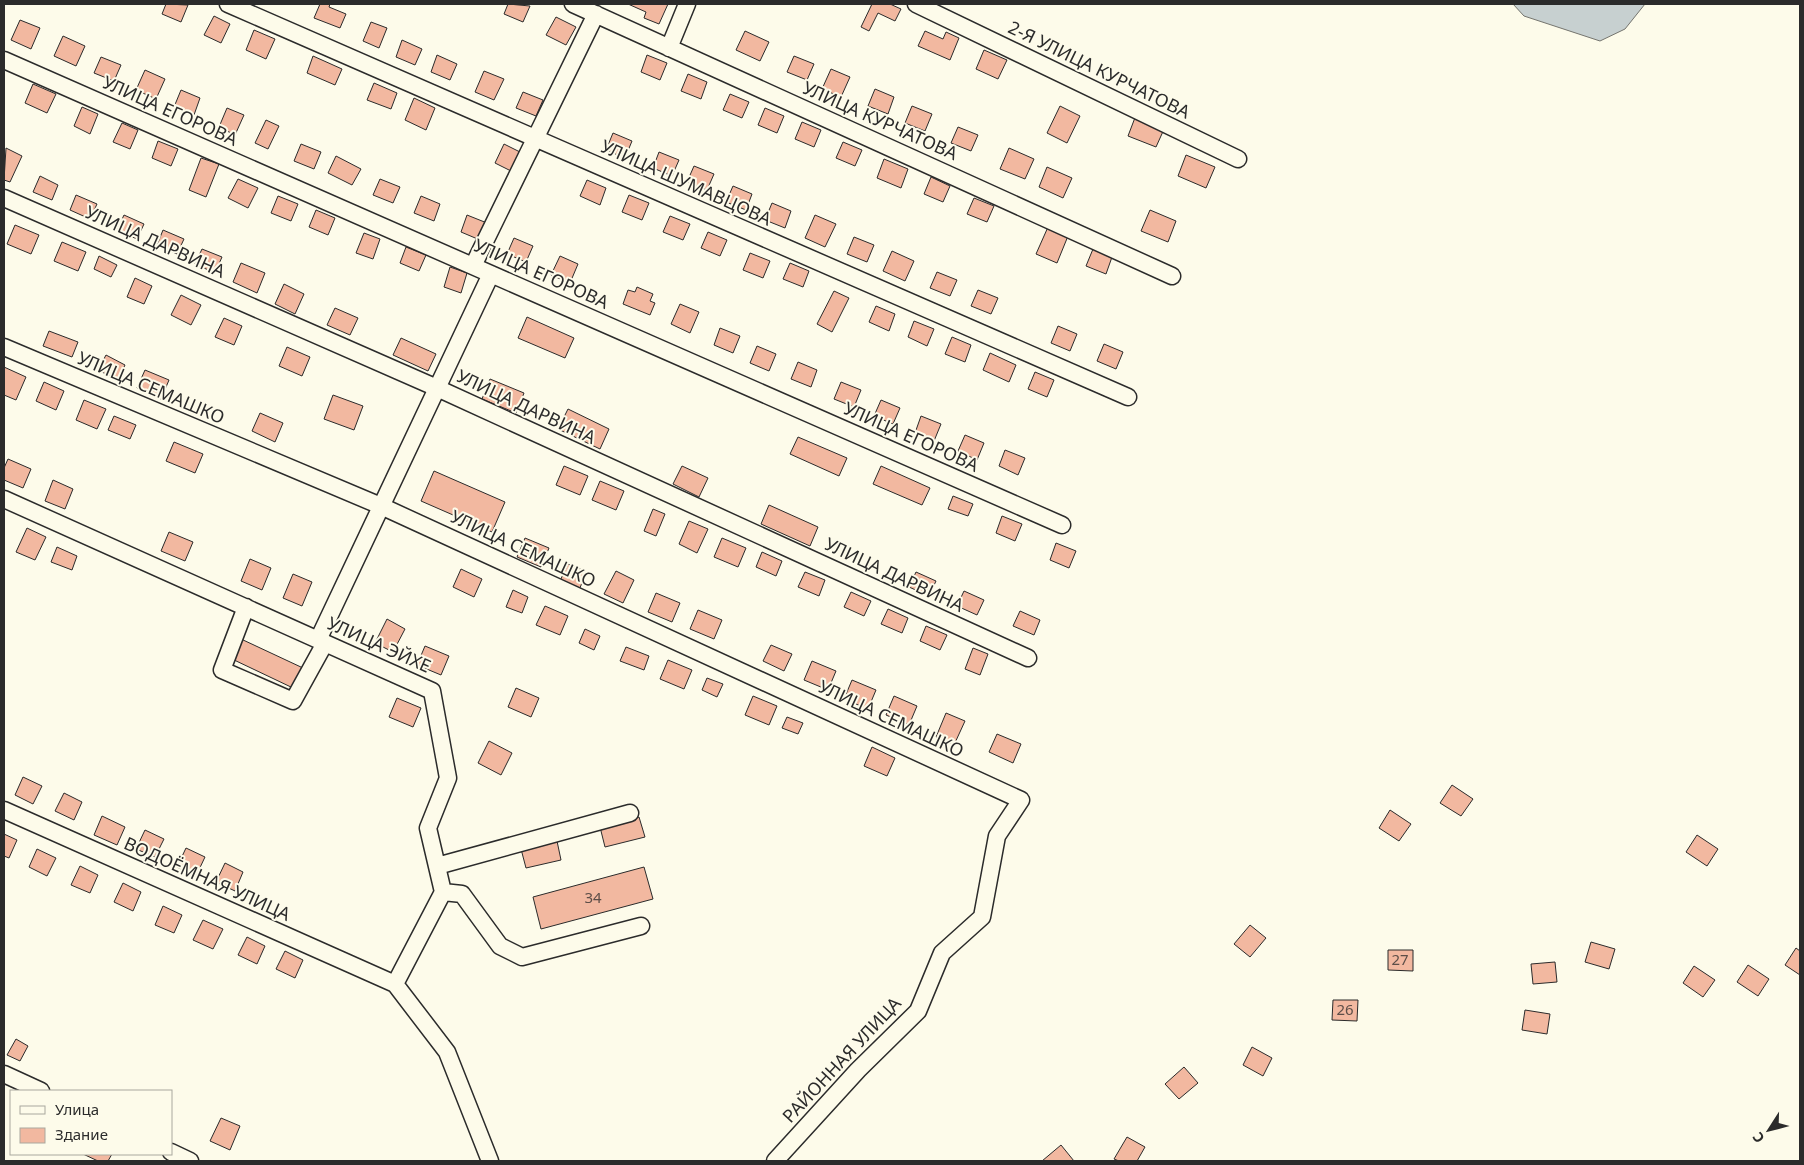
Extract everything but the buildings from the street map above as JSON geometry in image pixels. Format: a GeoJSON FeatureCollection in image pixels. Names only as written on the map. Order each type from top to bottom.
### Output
{"type":"FeatureCollection","features":[{"type":"Feature","properties":{"kind":"street","name":"УЛИЦА ШУМАВЦОВА"},"geometry":{"type":"LineString","coordinates":[[228,4],[1128,398]]}},
{"type":"Feature","properties":{"kind":"street","name":"УЛИЦА КУРЧАТОВА"},"geometry":{"type":"LineString","coordinates":[[572,4],[1172,276]]}},
{"type":"Feature","properties":{"kind":"street"},"geometry":{"type":"LineString","coordinates":[[669,48],[687,4]]}},
{"type":"Feature","properties":{"kind":"street","name":"2-Я УЛИЦА КУРЧАТОВА"},"geometry":{"type":"LineString","coordinates":[[916,4],[1238,159]]}},
{"type":"Feature","properties":{"kind":"street"},"geometry":{"type":"LineString","coordinates":[[473,266],[596,14]]}},
{"type":"Feature","properties":{"kind":"street","name":"УЛИЦА ЕГОРОВА"},"geometry":{"type":"LineString","coordinates":[[4,60],[1062,524]]}},
{"type":"Feature","properties":{"kind":"street","name":"УЛИЦА ДАРВИНА"},"geometry":{"type":"LineString","coordinates":[[4,198],[437,388],[1028,658]]}},
{"type":"Feature","properties":{"kind":"street"},"geometry":{"type":"LineString","coordinates":[[246,607],[222,670],[292,701],[381,506],[491,274]]}},
{"type":"Feature","properties":{"kind":"street","name":"УЛИЦА СЕМАШКО"},"geometry":{"type":"LineString","coordinates":[[4,347],[381,506],[1021,800]]}},
{"type":"Feature","properties":{"kind":"street","name":"УЛИЦА ЭЙХЕ"},"geometry":{"type":"LineString","coordinates":[[4,499],[432,691],[448,778],[428,828],[443,892]]}},
{"type":"Feature","properties":{"kind":"street","name":"РАЙОННАЯ УЛИЦА"},"geometry":{"type":"LineString","coordinates":[[775,1161],[858,1070],[918,1011],[942,953],[982,917],[997,836],[1021,800]]}},
{"type":"Feature","properties":{"kind":"street","name":"ВОДОЁМНАЯ УЛИЦА"},"geometry":{"type":"LineString","coordinates":[[4,810],[395,984]]}},
{"type":"Feature","properties":{"kind":"street"},"geometry":{"type":"LineString","coordinates":[[437,866],[630,814]]}},
{"type":"Feature","properties":{"kind":"street"},"geometry":{"type":"LineString","coordinates":[[490,1161],[446,1052],[395,984],[443,892],[462,894],[500,946],[522,957],[640,926]]}},
{"type":"Feature","properties":{"kind":"street"},"geometry":{"type":"LineString","coordinates":[[4,1074],[39,1090]]}},
{"type":"Feature","properties":{"kind":"street"},"geometry":{"type":"LineString","coordinates":[[172,1152],[190,1161]]}},
{"type":"Feature","properties":{"kind":"shaded area"},"geometry":{"type":"Polygon","coordinates":[[[1513,4],[1645,4],[1625,29],[1600,41],[1524,16],[1513,4]]]}}]}
